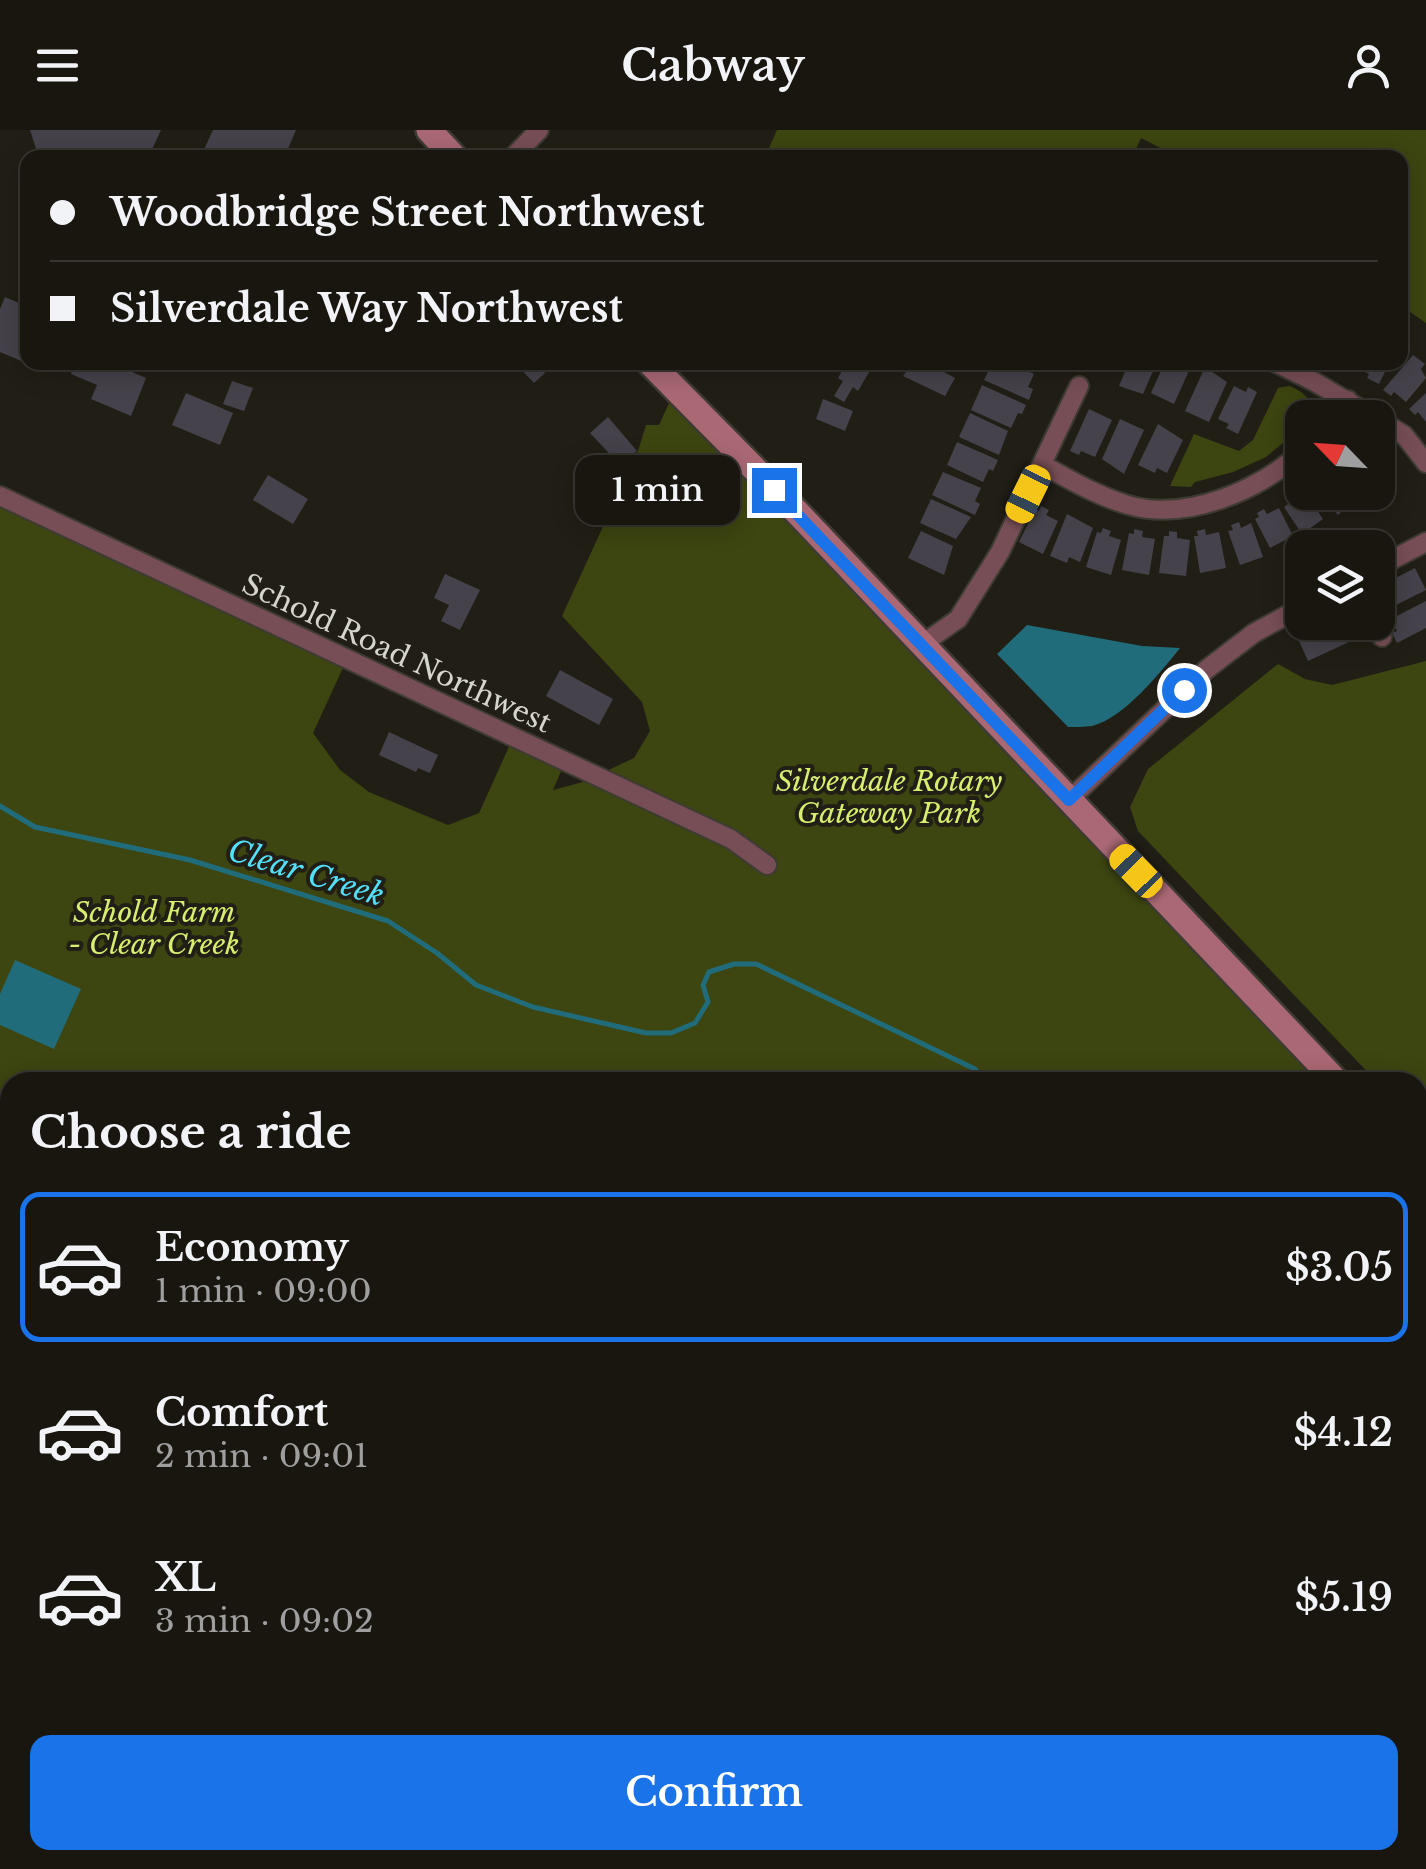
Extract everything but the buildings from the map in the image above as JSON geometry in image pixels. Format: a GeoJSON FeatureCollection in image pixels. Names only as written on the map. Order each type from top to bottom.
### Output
{"type":"FeatureCollection","features":[{"type":"Feature","properties":{"kind":"main road"},"geometry":{"type":"LineString","coordinates":[[428,130],[447,150]]}},
{"type":"Feature","properties":{"kind":"main road"},"geometry":{"type":"LineString","coordinates":[[658,370],[1327,1072]]}},
{"type":"Feature","properties":{"kind":"street"},"geometry":{"type":"LineString","coordinates":[[520,150],[539,130]]}},
{"type":"Feature","properties":{"kind":"street"},"geometry":{"type":"LineString","coordinates":[[1290,370],[1348,400]]}},
{"type":"Feature","properties":{"kind":"street"},"geometry":{"type":"LineString","coordinates":[[921,646],[958,619],[1000,552],[1079,386]]}},
{"type":"Feature","properties":{"kind":"street"},"geometry":{"type":"LineString","coordinates":[[1395,429],[1426,463]]}},
{"type":"Feature","properties":{"kind":"street"},"geometry":{"type":"LineString","coordinates":[[1042,465],[1132,506],[1178,508],[1232,496],[1285,466]]}},
{"type":"Feature","properties":{"kind":"street","name":"Schold Road Northwest"},"geometry":{"type":"LineString","coordinates":[[0,496],[731,839],[767,865]]}},
{"type":"Feature","properties":{"kind":"street"},"geometry":{"type":"LineString","coordinates":[[1395,558],[1426,542]]}},
{"type":"Feature","properties":{"kind":"street"},"geometry":{"type":"LineString","coordinates":[[1069,800],[1207,669],[1254,633],[1285,616]]}},
{"type":"Feature","properties":{"kind":"green space"},"geometry":{"type":"Polygon","coordinates":[[[777,130],[1426,130],[1426,323],[1408,311],[1408,150],[1164,150],[1141,138],[1136,150],[768,150],[777,130]]]}},
{"type":"Feature","properties":{"kind":"green space"},"geometry":{"type":"Polygon","coordinates":[[[1289,386],[1308,400],[1285,400],[1285,441],[1266,457],[1233,472],[1195,482],[1191,487],[1170,486],[1194,434],[1239,451],[1253,440],[1278,388],[1289,386]]]}},
{"type":"Feature","properties":{"kind":"green space"},"geometry":{"type":"Polygon","coordinates":[[[675,390],[1327,1072],[0,1072],[0,496],[347,659],[313,733],[340,770],[369,792],[448,825],[479,813],[513,738],[565,762],[553,790],[583,782],[634,758],[650,731],[642,702],[562,616],[646,425],[659,425],[675,390]]]}},
{"type":"Feature","properties":{"kind":"green space"},"geometry":{"type":"Polygon","coordinates":[[[1426,661],[1426,1072],[1367,1072],[1138,831],[1130,807],[1148,769],[1278,664],[1305,679],[1332,685],[1426,661]]]}},
{"type":"Feature","properties":{"kind":"water"},"geometry":{"type":"Polygon","coordinates":[[[1027,625],[1142,646],[1180,648],[1116,714],[1092,726],[1068,727],[997,654],[1027,625]]]}},
{"type":"Feature","properties":{"kind":"water"},"geometry":{"type":"Polygon","coordinates":[[[15,960],[81,989],[54,1049],[0,1025],[0,994],[15,960]]]}},
{"type":"Feature","properties":{"kind":"waterway","name":"Clear Creek"},"geometry":{"type":"LineString","coordinates":[[0,806],[35,827],[190,860],[388,921],[476,985],[533,1007],[646,1033],[671,1033],[695,1023],[708,1002],[703,985],[709,972],[734,964],[756,964],[978,1072]]}},
{"type":"Feature","properties":{"kind":"route"},"geometry":{"type":"LineString","coordinates":[[774,490],[1069,800],[1184,690]]}},
{"type":"Feature","properties":{"kind":"park label","name":"Silverdale Rotary Gateway Park"},"geometry":{"type":"Point","coordinates":[889,797]}},
{"type":"Feature","properties":{"kind":"park label","name":"Schold Farm - Clear Creek"},"geometry":{"type":"Point","coordinates":[154,928]}}]}
